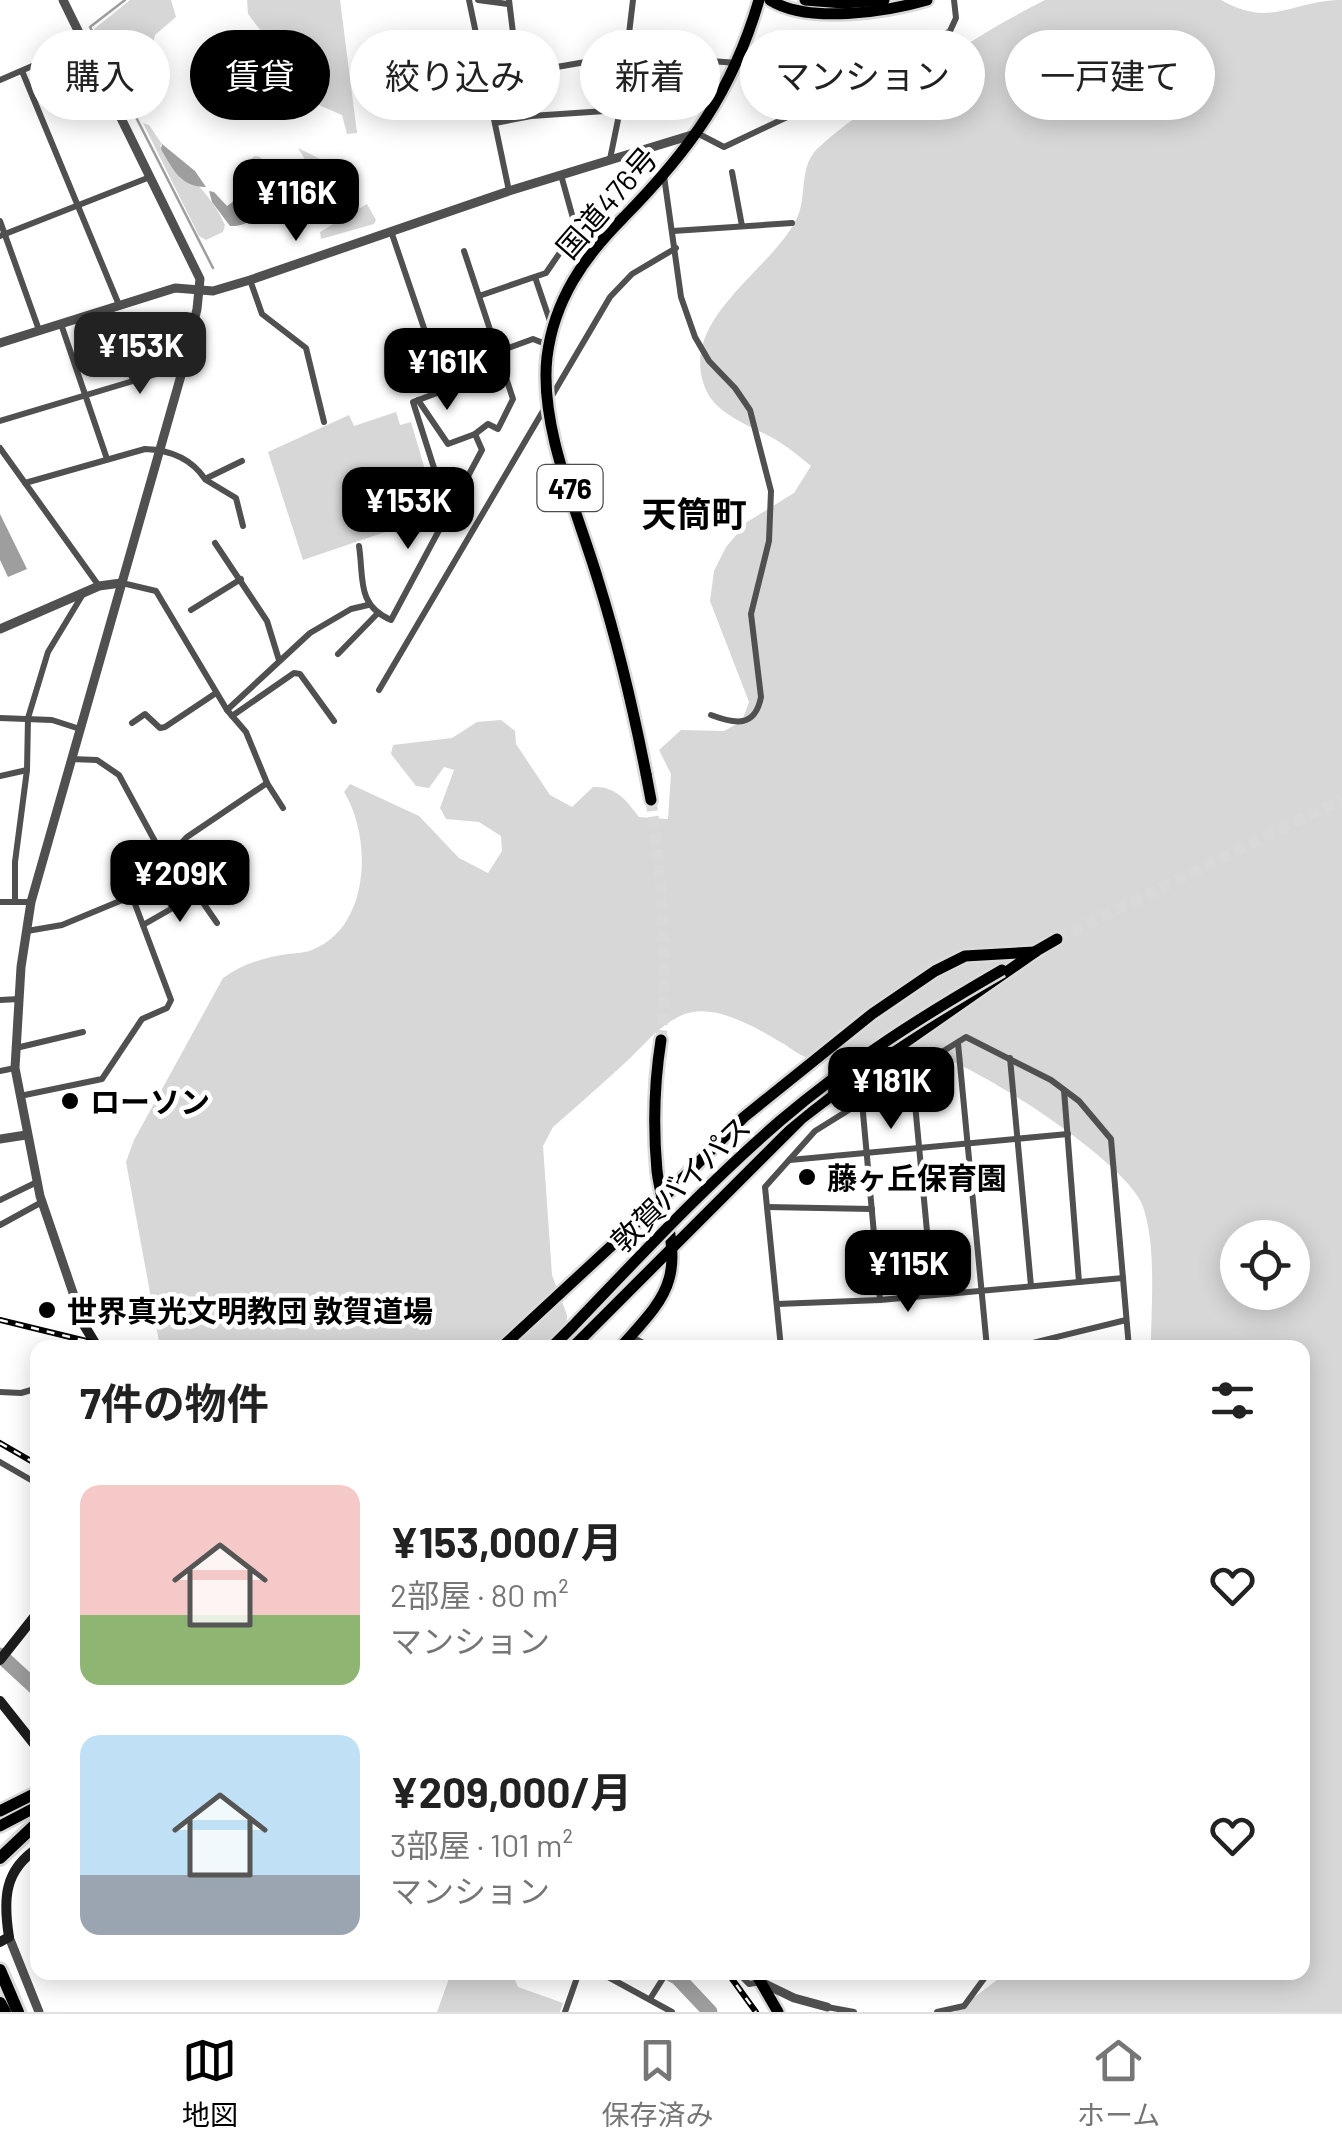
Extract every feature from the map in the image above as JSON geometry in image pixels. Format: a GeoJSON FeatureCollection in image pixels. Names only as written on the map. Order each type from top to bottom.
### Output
{"type":"FeatureCollection","features":[{"type":"Feature","properties":{"kind":"highway","name":"国道476号"},"geometry":{"type":"LineString","coordinates":[[650,800],[624,668],[556,444],[546,376],[550,339],[560,302],[591,252],[664,174],[697,133],[725,88],[759,0]]}},
{"type":"Feature","properties":{"kind":"highway"},"geometry":{"type":"LineString","coordinates":[[770,0],[785,7],[866,14],[927,0]]}},
{"type":"Feature","properties":{"kind":"highway"},"geometry":{"type":"LineString","coordinates":[[805,0],[884,0]]}},
{"type":"Feature","properties":{"kind":"highway","name":"敦賀バイパス"},"geometry":{"type":"LineString","coordinates":[[559,1340],[670,1224],[782,1120],[888,1039],[1057,939]]}},
{"type":"Feature","properties":{"kind":"highway"},"geometry":{"type":"LineString","coordinates":[[512,1340],[704,1155],[828,1047],[914,984],[952,962],[978,954],[1034,952]]}},
{"type":"Feature","properties":{"kind":"highway"},"geometry":{"type":"LineString","coordinates":[[580,1340],[776,1142],[826,1099],[1003,972]]}},
{"type":"Feature","properties":{"kind":"highway"},"geometry":{"type":"LineString","coordinates":[[627,1340],[663,1295],[671,1272],[671,1250],[660,1200],[654,1105],[662,1040]]}},
{"type":"Feature","properties":{"kind":"highway"},"geometry":{"type":"LineString","coordinates":[[0,1811],[30,1796]]}},
{"type":"Feature","properties":{"kind":"highway"},"geometry":{"type":"LineString","coordinates":[[0,1826],[30,1810]]}},
{"type":"Feature","properties":{"kind":"highway"},"geometry":{"type":"LineString","coordinates":[[0,1858],[30,1830]]}},
{"type":"Feature","properties":{"kind":"highway"},"geometry":{"type":"LineString","coordinates":[[0,1970],[18,2012]]}},
{"type":"Feature","properties":{"kind":"highway"},"geometry":{"type":"LineString","coordinates":[[760,1980],[778,2012]]}},
{"type":"Feature","properties":{"kind":"highway"},"geometry":{"type":"LineString","coordinates":[[0,2003],[5,2012]]}},
{"type":"Feature","properties":{"kind":"main road"},"geometry":{"type":"LineString","coordinates":[[84,1325],[91,1340]]}},
{"type":"Feature","properties":{"kind":"main road"},"geometry":{"type":"LineString","coordinates":[[0,1660],[30,1622]]}},
{"type":"Feature","properties":{"kind":"main road"},"geometry":{"type":"LineString","coordinates":[[0,1701],[30,1739]]}},
{"type":"Feature","properties":{"kind":"main road"},"geometry":{"type":"LineString","coordinates":[[4,1939],[10,1876],[30,1853]]}},
{"type":"Feature","properties":{"kind":"street"},"geometry":{"type":"LineString","coordinates":[[63,0],[77,30]]}},
{"type":"Feature","properties":{"kind":"street"},"geometry":{"type":"LineString","coordinates":[[470,0],[509,191]]}},
{"type":"Feature","properties":{"kind":"street"},"geometry":{"type":"LineString","coordinates":[[478,0],[508,2],[514,30]]}},
{"type":"Feature","properties":{"kind":"street"},"geometry":{"type":"LineString","coordinates":[[629,30],[633,0]]}},
{"type":"Feature","properties":{"kind":"street"},"geometry":{"type":"LineString","coordinates":[[950,30],[956,18],[954,0]]}},
{"type":"Feature","properties":{"kind":"street"},"geometry":{"type":"LineString","coordinates":[[720,58],[739,59]]}},
{"type":"Feature","properties":{"kind":"street"},"geometry":{"type":"LineString","coordinates":[[0,80],[30,67]]}},
{"type":"Feature","properties":{"kind":"street"},"geometry":{"type":"LineString","coordinates":[[22,70],[118,305]]}},
{"type":"Feature","properties":{"kind":"street"},"geometry":{"type":"LineString","coordinates":[[720,89],[725,88]]}},
{"type":"Feature","properties":{"kind":"street"},"geometry":{"type":"LineString","coordinates":[[84,1325],[42,1202],[15,1068],[26,931],[184,365],[201,288],[199,276],[122,120]]}},
{"type":"Feature","properties":{"kind":"street"},"geometry":{"type":"LineString","coordinates":[[495,123],[510,120]]}},
{"type":"Feature","properties":{"kind":"street"},"geometry":{"type":"LineString","coordinates":[[610,159],[618,120]]}},
{"type":"Feature","properties":{"kind":"street"},"geometry":{"type":"LineString","coordinates":[[0,343],[175,288],[216,290],[250,280],[509,191],[697,133],[724,147],[780,120]]}},
{"type":"Feature","properties":{"kind":"street"},"geometry":{"type":"LineString","coordinates":[[732,172],[742,226]]}},
{"type":"Feature","properties":{"kind":"street"},"geometry":{"type":"LineString","coordinates":[[479,296],[546,273],[576,229],[561,174]]}},
{"type":"Feature","properties":{"kind":"street"},"geometry":{"type":"LineString","coordinates":[[664,174],[681,297],[695,337],[709,361],[750,410],[770,491],[768,541],[751,614],[761,697],[759,710],[752,718],[735,724],[711,714]]}},
{"type":"Feature","properties":{"kind":"street"},"geometry":{"type":"LineString","coordinates":[[2,235],[151,177]]}},
{"type":"Feature","properties":{"kind":"street"},"geometry":{"type":"LineString","coordinates":[[0,221],[39,330]]}},
{"type":"Feature","properties":{"kind":"street"},"geometry":{"type":"LineString","coordinates":[[673,231],[792,223]]}},
{"type":"Feature","properties":{"kind":"street"},"geometry":{"type":"LineString","coordinates":[[392,234],[444,390],[413,402],[450,516]]}},
{"type":"Feature","properties":{"kind":"street"},"geometry":{"type":"LineString","coordinates":[[380,690],[610,297],[632,274],[676,248]]}},
{"type":"Feature","properties":{"kind":"street"},"geometry":{"type":"LineString","coordinates":[[418,400],[448,444],[475,434],[488,424],[498,428],[513,399],[464,250]]}},
{"type":"Feature","properties":{"kind":"street"},"geometry":{"type":"LineString","coordinates":[[440,377],[533,339],[543,343],[552,327],[535,277]]}},
{"type":"Feature","properties":{"kind":"street"},"geometry":{"type":"LineString","coordinates":[[250,280],[260,312],[306,348],[324,422]]}},
{"type":"Feature","properties":{"kind":"street"},"geometry":{"type":"LineString","coordinates":[[61,324],[107,459]]}},
{"type":"Feature","properties":{"kind":"street"},"geometry":{"type":"LineString","coordinates":[[0,420],[184,365]]}},
{"type":"Feature","properties":{"kind":"street"},"geometry":{"type":"LineString","coordinates":[[359,546],[368,605],[390,620],[450,516],[482,450],[475,434]]}},
{"type":"Feature","properties":{"kind":"street"},"geometry":{"type":"LineString","coordinates":[[0,448],[99,586]]}},
{"type":"Feature","properties":{"kind":"street"},"geometry":{"type":"LineString","coordinates":[[25,483],[144,448],[160,449],[194,462],[205,479],[236,498],[243,526]]}},
{"type":"Feature","properties":{"kind":"street"},"geometry":{"type":"LineString","coordinates":[[205,479],[242,461]]}},
{"type":"Feature","properties":{"kind":"street"},"geometry":{"type":"LineString","coordinates":[[216,544],[267,620],[280,660]]}},
{"type":"Feature","properties":{"kind":"street"},"geometry":{"type":"LineString","coordinates":[[191,610],[241,579]]}},
{"type":"Feature","properties":{"kind":"street"},"geometry":{"type":"LineString","coordinates":[[0,629],[99,586],[122,583],[156,591],[229,713],[246,732],[267,783],[284,808]]}},
{"type":"Feature","properties":{"kind":"street"},"geometry":{"type":"LineString","coordinates":[[15,902],[28,718],[48,652],[83,594]]}},
{"type":"Feature","properties":{"kind":"street"},"geometry":{"type":"LineString","coordinates":[[229,713],[280,660],[330,620],[368,605]]}},
{"type":"Feature","properties":{"kind":"street"},"geometry":{"type":"LineString","coordinates":[[338,654],[376,614]]}},
{"type":"Feature","properties":{"kind":"street"},"geometry":{"type":"LineString","coordinates":[[229,713],[294,673],[300,674],[334,721]]}},
{"type":"Feature","properties":{"kind":"street"},"geometry":{"type":"LineString","coordinates":[[132,723],[145,714],[160,728],[165,727],[216,692]]}},
{"type":"Feature","properties":{"kind":"street"},"geometry":{"type":"LineString","coordinates":[[0,718],[52,720],[80,728]]}},
{"type":"Feature","properties":{"kind":"street"},"geometry":{"type":"LineString","coordinates":[[71,759],[98,760],[119,775],[164,858]]}},
{"type":"Feature","properties":{"kind":"street"},"geometry":{"type":"LineString","coordinates":[[0,776],[27,770]]}},
{"type":"Feature","properties":{"kind":"street"},"geometry":{"type":"LineString","coordinates":[[26,931],[62,925],[132,896],[187,837],[267,783]]}},
{"type":"Feature","properties":{"kind":"street"},"geometry":{"type":"LineString","coordinates":[[151,874],[173,908]]}},
{"type":"Feature","properties":{"kind":"street"},"geometry":{"type":"LineString","coordinates":[[143,925],[197,894],[218,923]]}},
{"type":"Feature","properties":{"kind":"street"},"geometry":{"type":"LineString","coordinates":[[20,1096],[102,1079],[142,1018],[167,1008],[171,1000],[132,896]]}},
{"type":"Feature","properties":{"kind":"street"},"geometry":{"type":"LineString","coordinates":[[0,902],[31,902]]}},
{"type":"Feature","properties":{"kind":"street"},"geometry":{"type":"LineString","coordinates":[[0,1000],[19,998]]}},
{"type":"Feature","properties":{"kind":"street"},"geometry":{"type":"LineString","coordinates":[[16,1048],[83,1032]]}},
{"type":"Feature","properties":{"kind":"street"},"geometry":{"type":"LineString","coordinates":[[780,1340],[765,1187],[815,1132],[966,1037],[1010,1056],[1064,1090],[1079,1101],[1112,1140],[1128,1340]]}},
{"type":"Feature","properties":{"kind":"street"},"geometry":{"type":"LineString","coordinates":[[958,1043],[987,1340]]}},
{"type":"Feature","properties":{"kind":"street"},"geometry":{"type":"LineString","coordinates":[[1010,1056],[1030,1286]]}},
{"type":"Feature","properties":{"kind":"street"},"geometry":{"type":"LineString","coordinates":[[0,1071],[15,1068]]}},
{"type":"Feature","properties":{"kind":"street"},"geometry":{"type":"LineString","coordinates":[[912,1071],[933,1295]]}},
{"type":"Feature","properties":{"kind":"street"},"geometry":{"type":"LineString","coordinates":[[1064,1090],[1080,1282]]}},
{"type":"Feature","properties":{"kind":"street"},"geometry":{"type":"LineString","coordinates":[[862,1102],[880,1300]]}},
{"type":"Feature","properties":{"kind":"street"},"geometry":{"type":"LineString","coordinates":[[788,1160],[1068,1134]]}},
{"type":"Feature","properties":{"kind":"street"},"geometry":{"type":"LineString","coordinates":[[0,1139],[26,1135]]}},
{"type":"Feature","properties":{"kind":"street"},"geometry":{"type":"LineString","coordinates":[[0,1200],[37,1182]]}},
{"type":"Feature","properties":{"kind":"street"},"geometry":{"type":"LineString","coordinates":[[0,1225],[42,1202]]}},
{"type":"Feature","properties":{"kind":"street"},"geometry":{"type":"LineString","coordinates":[[767,1207],[872,1209]]}},
{"type":"Feature","properties":{"kind":"street"},"geometry":{"type":"LineString","coordinates":[[778,1304],[880,1300],[1122,1278]]}},
{"type":"Feature","properties":{"kind":"street"},"geometry":{"type":"LineString","coordinates":[[1045,1340],[1126,1320]]}},
{"type":"Feature","properties":{"kind":"street"},"geometry":{"type":"LineString","coordinates":[[630,1336],[638,1340]]}},
{"type":"Feature","properties":{"kind":"street"},"geometry":{"type":"LineString","coordinates":[[0,1392],[30,1390]]}},
{"type":"Feature","properties":{"kind":"street"},"geometry":{"type":"LineString","coordinates":[[0,1462],[30,1479]]}},
{"type":"Feature","properties":{"kind":"street"},"geometry":{"type":"LineString","coordinates":[[4,1939],[39,2012]]}},
{"type":"Feature","properties":{"kind":"street"},"geometry":{"type":"LineString","coordinates":[[565,2012],[575,1980]]}},
{"type":"Feature","properties":{"kind":"street"},"geometry":{"type":"LineString","coordinates":[[614,1980],[672,2012]]}},
{"type":"Feature","properties":{"kind":"street"},"geometry":{"type":"LineString","coordinates":[[650,1999],[662,1980]]}},
{"type":"Feature","properties":{"kind":"street"},"geometry":{"type":"LineString","coordinates":[[763,1980],[794,1998],[854,2012]]}},
{"type":"Feature","properties":{"kind":"street"},"geometry":{"type":"LineString","coordinates":[[937,2012],[969,2002],[982,1980]]}},
{"type":"Feature","properties":{"kind":"shaded area"},"geometry":{"type":"Polygon","coordinates":[[[130,0],[171,0],[176,17],[161,30],[94,29],[130,0]]]}},
{"type":"Feature","properties":{"kind":"shaded area"},"geometry":{"type":"Polygon","coordinates":[[[247,0],[340,0],[350,78],[350,120],[355,120],[357,133],[347,134],[342,115],[330,110],[330,30],[260,30],[248,14],[247,0]]]}},
{"type":"Feature","properties":{"kind":"shaded area"},"geometry":{"type":"Polygon","coordinates":[[[1045,0],[1221,0],[1268,13],[1342,0],[1342,2012],[955,2012],[997,1980],[1310,1980],[1310,1340],[1151,1340],[1151,1256],[1142,1204],[1129,1184],[1105,1161],[999,1086],[932,1052],[908,1046],[883,1047],[835,1059],[811,1059],[724,1015],[685,1014],[654,1034],[553,1127],[543,1146],[552,1275],[567,1315],[566,1340],[159,1340],[126,1162],[134,1140],[223,978],[254,962],[312,950],[346,922],[361,879],[362,856],[359,832],[344,792],[350,784],[419,816],[459,858],[488,873],[502,851],[501,836],[479,822],[446,819],[440,808],[454,770],[444,767],[429,788],[416,786],[391,754],[393,745],[452,738],[477,722],[501,720],[515,731],[516,744],[550,795],[572,807],[593,787],[601,787],[620,795],[639,817],[668,819],[671,774],[659,750],[681,730],[724,731],[742,721],[749,702],[710,601],[714,571],[726,547],[747,522],[794,493],[811,466],[781,443],[730,416],[713,401],[700,367],[703,343],[729,300],[796,220],[811,157],[848,123],[985,120],[985,34],[1045,0]]]}},
{"type":"Feature","properties":{"kind":"shaded area"},"geometry":{"type":"Polygon","coordinates":[[[143,123],[149,125],[160,146],[212,203],[225,225],[223,232],[206,240],[199,236],[143,123]]]}},
{"type":"Feature","properties":{"kind":"shaded area"},"geometry":{"type":"Polygon","coordinates":[[[162,144],[195,171],[206,187],[190,184],[179,176],[161,149],[162,144]]]}},
{"type":"Feature","properties":{"kind":"shaded area"},"geometry":{"type":"Polygon","coordinates":[[[298,148],[353,175],[353,179],[326,195],[298,148]]]}},
{"type":"Feature","properties":{"kind":"shaded area"},"geometry":{"type":"Polygon","coordinates":[[[255,156],[275,176],[302,161],[321,198],[301,210],[248,172],[248,161],[255,156]]]}},
{"type":"Feature","properties":{"kind":"shaded area"},"geometry":{"type":"Polygon","coordinates":[[[256,185],[263,188],[270,203],[253,220],[230,226],[212,202],[209,191],[227,206],[256,185]]]}},
{"type":"Feature","properties":{"kind":"shaded area"},"geometry":{"type":"Polygon","coordinates":[[[367,204],[376,220],[374,224],[321,239],[320,232],[367,204]]]}},
{"type":"Feature","properties":{"kind":"shaded area"},"geometry":{"type":"Polygon","coordinates":[[[396,412],[400,425],[411,422],[438,514],[303,560],[268,452],[349,415],[354,426],[396,412]]]}},
{"type":"Feature","properties":{"kind":"shaded area"},"geometry":{"type":"Polygon","coordinates":[[[0,514],[27,569],[8,577],[0,560],[0,514]]]}},
{"type":"Feature","properties":{"kind":"shaded area"},"geometry":{"type":"Polygon","coordinates":[[[448,1980],[515,1980],[518,1987],[563,2003],[560,2012],[437,2012],[448,1980]]]}},
{"type":"Feature","properties":{"kind":"waterway"},"geometry":{"type":"LineString","coordinates":[[125,0],[90,27],[213,268]]}},
{"type":"Feature","properties":{"kind":"waterway"},"geometry":{"type":"LineString","coordinates":[[0,1655],[30,1683]]}},
{"type":"Feature","properties":{"kind":"waterway"},"geometry":{"type":"LineString","coordinates":[[680,1980],[710,2012]]}},
{"type":"Feature","properties":{"kind":"tunnel"},"geometry":{"type":"LineString","coordinates":[[1057,939],[1342,799]]}},
{"type":"Feature","properties":{"kind":"tunnel"},"geometry":{"type":"LineString","coordinates":[[651,800],[663,920],[661,1040]]}},
{"type":"Feature","properties":{"kind":"railway"},"geometry":{"type":"LineString","coordinates":[[0,1320],[82,1340]]}},
{"type":"Feature","properties":{"kind":"railway"},"geometry":{"type":"LineString","coordinates":[[0,1443],[30,1460]]}},
{"type":"Feature","properties":{"kind":"railway"},"geometry":{"type":"LineString","coordinates":[[733,1980],[756,2012]]}},
{"type":"Feature","properties":{"kind":"place","name":"ローソン"},"geometry":{"type":"Point","coordinates":[70,1101]}},
{"type":"Feature","properties":{"kind":"place","name":"藤ヶ丘保育園"},"geometry":{"type":"Point","coordinates":[807,1177]}},
{"type":"Feature","properties":{"kind":"place","name":"世界真光文明教団 敦賀道場"},"geometry":{"type":"Point","coordinates":[47,1310]}},
{"type":"Feature","properties":{"kind":"district","name":"天筒町"},"geometry":{"type":"Point","coordinates":[694,513]}}]}
